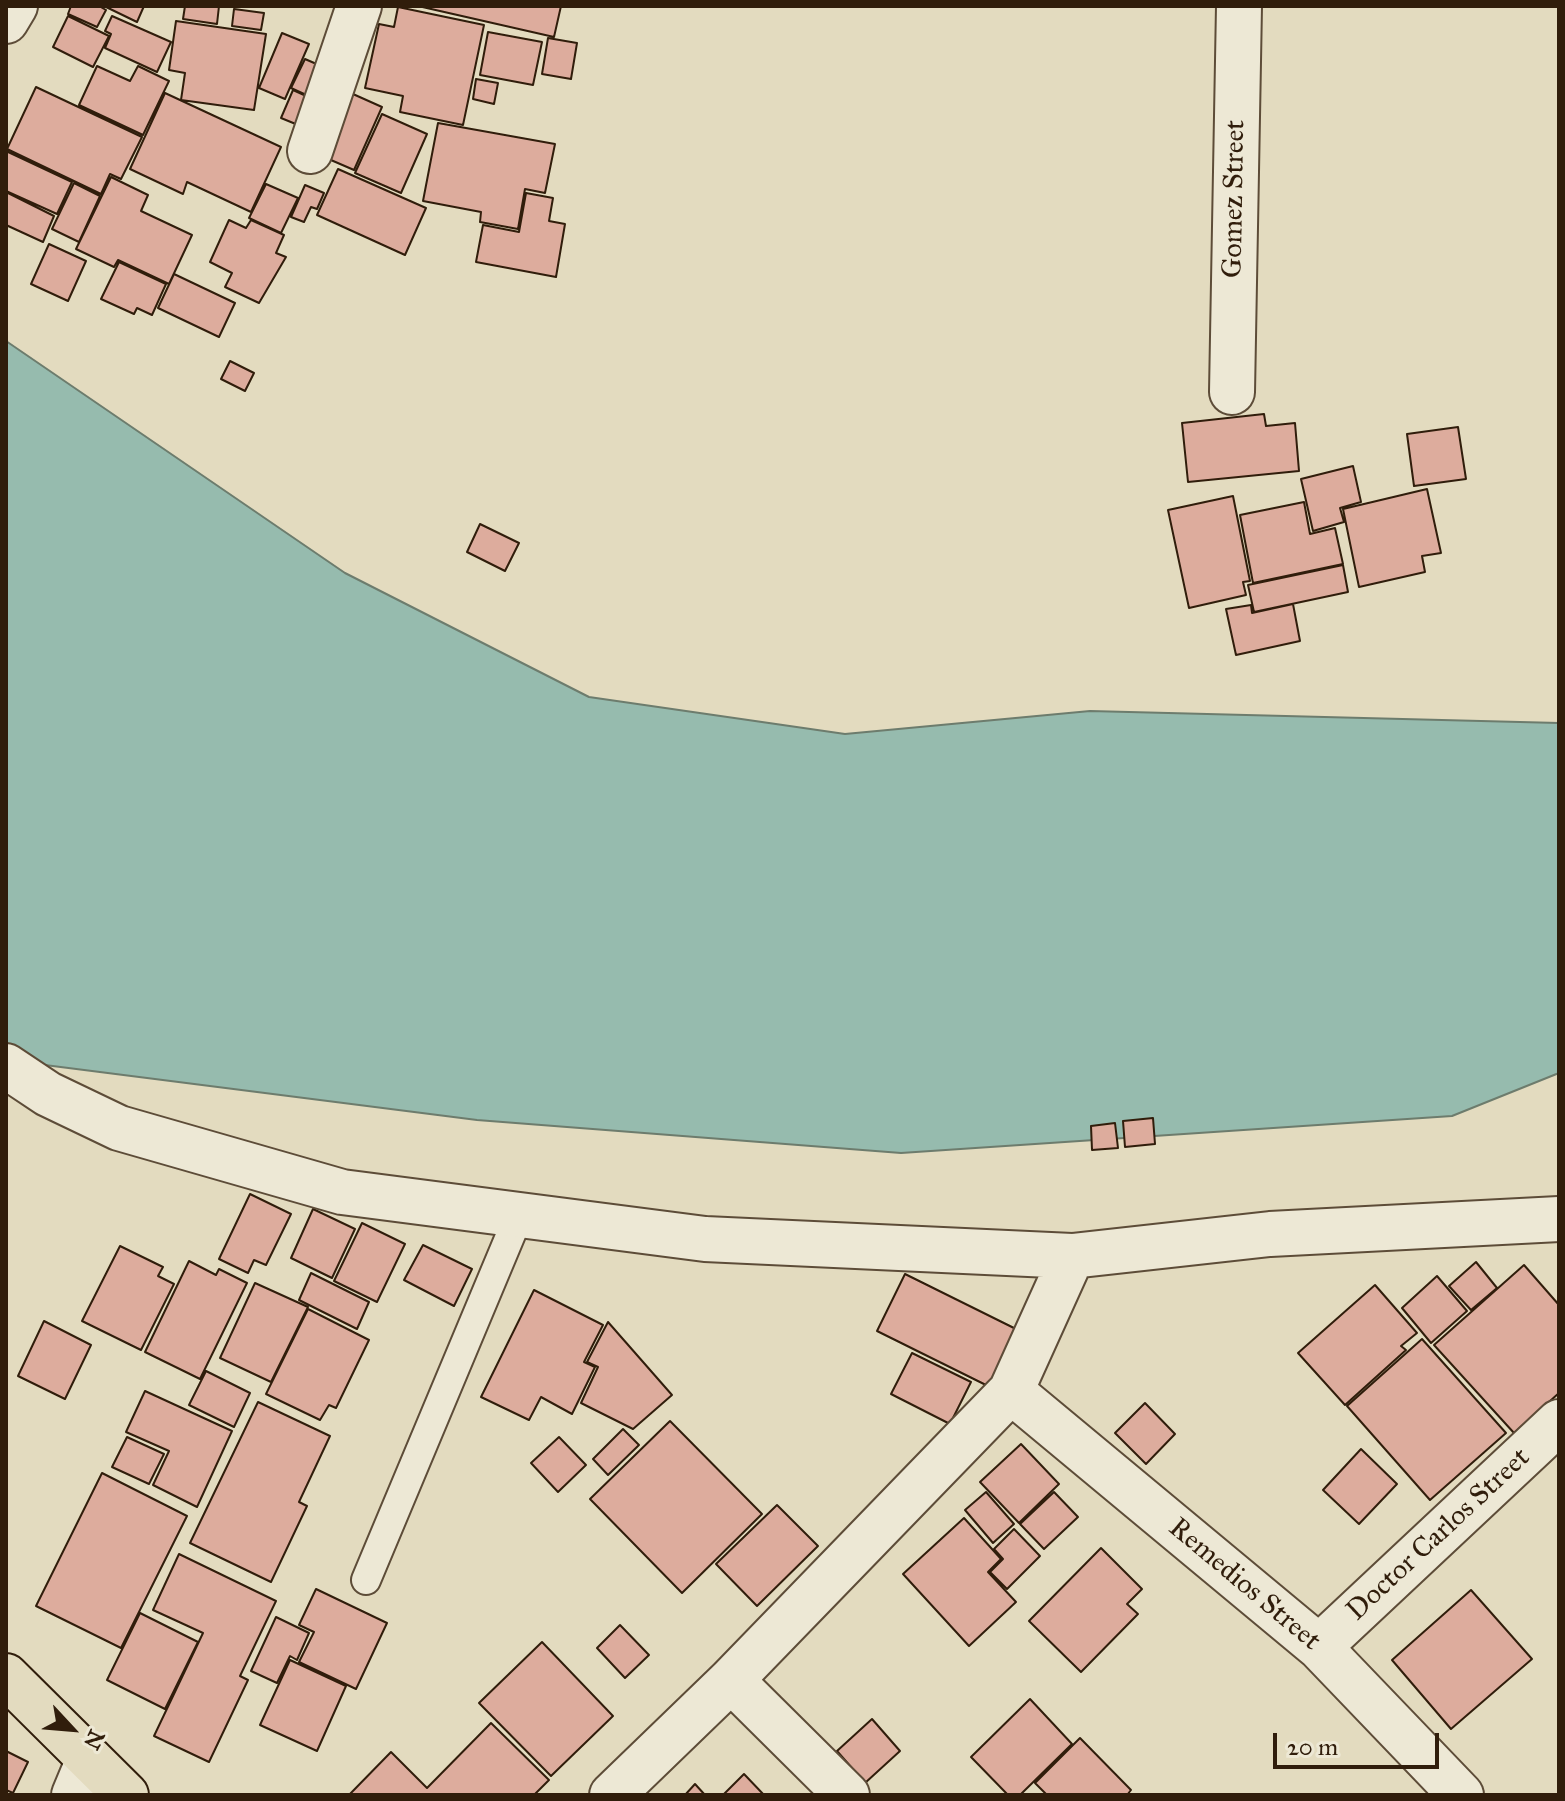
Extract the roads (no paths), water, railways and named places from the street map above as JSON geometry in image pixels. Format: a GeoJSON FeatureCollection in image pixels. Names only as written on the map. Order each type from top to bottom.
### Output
{"type":"FeatureCollection","features":[{"type":"Feature","properties":{"kind":"main road"},"geometry":{"type":"LineString","coordinates":[[6,1676],[82,1777],[126,1795]]}},
{"type":"Feature","properties":{"kind":"street"},"geometry":{"type":"LineString","coordinates":[[6,21],[15,6]]}},
{"type":"Feature","properties":{"kind":"street"},"geometry":{"type":"LineString","coordinates":[[310,151],[359,6]]}},
{"type":"Feature","properties":{"kind":"street","name":"Gomez Street"},"geometry":{"type":"LineString","coordinates":[[1232,392],[1239,6]]}},
{"type":"Feature","properties":{"kind":"street"},"geometry":{"type":"LineString","coordinates":[[6,1066],[48,1094],[119,1128],[210,1157],[342,1192],[705,1239],[1072,1256],[1270,1234],[1559,1219]]}},
{"type":"Feature","properties":{"kind":"street"},"geometry":{"type":"LineString","coordinates":[[612,1795],[731,1680],[1011,1391],[1050,1311],[1072,1256]]}},
{"type":"Feature","properties":{"kind":"street","name":"Remedios Street"},"geometry":{"type":"LineString","coordinates":[[1011,1391],[1319,1647],[1461,1795]]}},
{"type":"Feature","properties":{"kind":"street","name":"Doctor Carlos Street"},"geometry":{"type":"LineString","coordinates":[[1319,1647],[1559,1422]]}},
{"type":"Feature","properties":{"kind":"street"},"geometry":{"type":"LineString","coordinates":[[731,1680],[847,1795]]}},
{"type":"Feature","properties":{"kind":"lane"},"geometry":{"type":"LineString","coordinates":[[366,1580],[519,1215]]}},
{"type":"Feature","properties":{"kind":"water"},"geometry":{"type":"Polygon","coordinates":[[[6,341],[345,573],[589,697],[845,734],[1090,711],[1559,723],[1559,1073],[1452,1116],[901,1153],[477,1120],[37,1064],[6,1042],[6,341]]]}}]}
